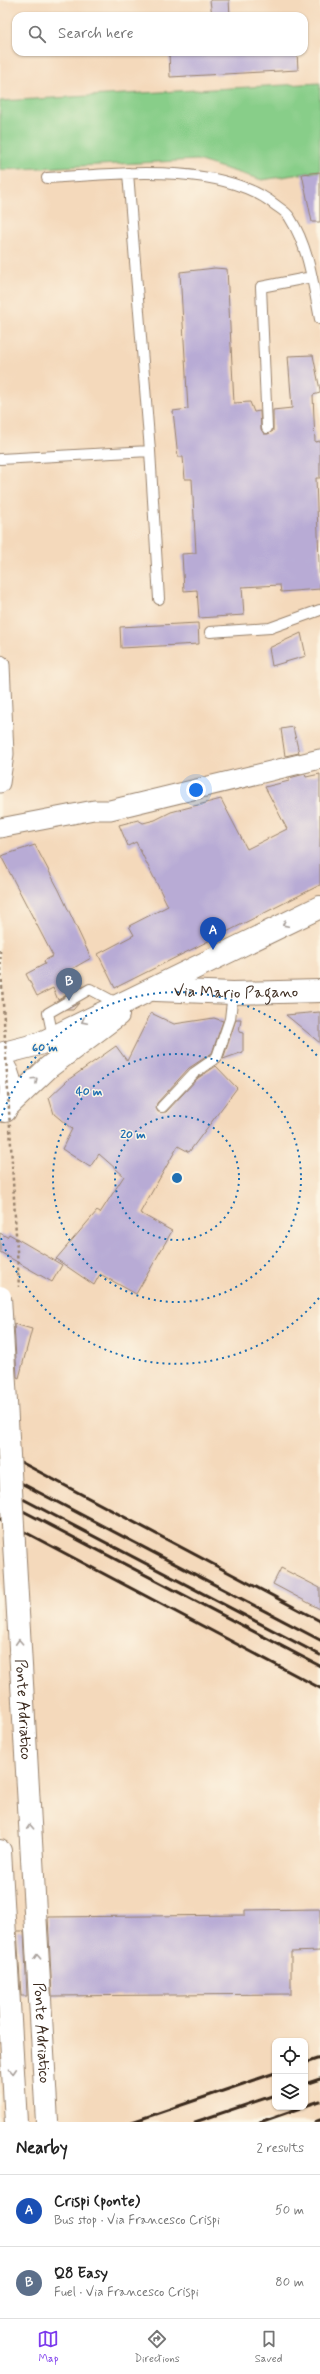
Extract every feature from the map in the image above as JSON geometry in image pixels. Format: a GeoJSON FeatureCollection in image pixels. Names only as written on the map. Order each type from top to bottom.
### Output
{"type":"FeatureCollection","features":[{"type":"Feature","properties":{"kind":"main road"},"geometry":{"type":"LineString","coordinates":[[0,1054],[39,1044],[118,1004],[153,990],[320,907]]}},
{"type":"Feature","properties":{"kind":"main road"},"geometry":{"type":"LineString","coordinates":[[4,1113],[49,1067],[153,990]]}},
{"type":"Feature","properties":{"kind":"main road","name":"Via Mario Pagano"},"geometry":{"type":"LineString","coordinates":[[153,990],[233,993],[320,991]]}},
{"type":"Feature","properties":{"kind":"main road"},"geometry":{"type":"LineString","coordinates":[[0,1061],[10,1078],[11,1095],[4,1113]]}},
{"type":"Feature","properties":{"kind":"main road","name":"Ponte Adriatico"},"geometry":{"type":"LineString","coordinates":[[0,1297],[47,2122]]}},
{"type":"Feature","properties":{"kind":"main road","name":"Ponte Adriatico"},"geometry":{"type":"LineString","coordinates":[[0,1851],[16,2122]]}},
{"type":"Feature","properties":{"kind":"street"},"geometry":{"type":"LineString","coordinates":[[0,665],[2,750],[0,783]]}},
{"type":"Feature","properties":{"kind":"street"},"geometry":{"type":"LineString","coordinates":[[0,828],[94,810],[110,810],[320,759]]}},
{"type":"Feature","properties":{"kind":"lane"},"geometry":{"type":"LineString","coordinates":[[47,178],[128,173],[195,174],[260,193],[289,216],[306,249],[320,319]]}},
{"type":"Feature","properties":{"kind":"lane"},"geometry":{"type":"LineString","coordinates":[[128,173],[150,451],[159,599]]}},
{"type":"Feature","properties":{"kind":"lane"},"geometry":{"type":"LineString","coordinates":[[267,428],[260,287],[312,277]]}},
{"type":"Feature","properties":{"kind":"lane"},"geometry":{"type":"LineString","coordinates":[[0,459],[150,451]]}},
{"type":"Feature","properties":{"kind":"lane"},"geometry":{"type":"LineString","coordinates":[[210,632],[270,628],[320,610]]}},
{"type":"Feature","properties":{"kind":"lane"},"geometry":{"type":"LineString","coordinates":[[162,1107],[194,1072],[217,1057],[230,1019],[233,993]]}},
{"type":"Feature","properties":{"kind":"green space"},"geometry":{"type":"Polygon","coordinates":[[[320,83],[320,171],[262,180],[197,160],[0,170],[0,101],[320,83]]]}},
{"type":"Feature","properties":{"kind":"building"},"geometry":{"type":"Polygon","coordinates":[[[210,0],[229,0],[230,12],[212,12],[210,0]]]}},
{"type":"Feature","properties":{"kind":"building"},"geometry":{"type":"Polygon","coordinates":[[[169,56],[297,56],[298,70],[170,77],[169,56]]]}},
{"type":"Feature","properties":{"kind":"building"},"geometry":{"type":"Polygon","coordinates":[[[320,172],[320,222],[312,222],[302,174],[320,172]]]}},
{"type":"Feature","properties":{"kind":"building"},"geometry":{"type":"Polygon","coordinates":[[[215,268],[227,269],[234,403],[250,402],[254,412],[260,411],[261,429],[264,434],[268,434],[273,431],[273,410],[292,408],[288,356],[313,355],[320,390],[320,393],[313,395],[315,442],[320,441],[320,478],[316,478],[320,589],[281,592],[280,585],[242,587],[244,615],[199,618],[197,590],[184,591],[182,554],[196,553],[192,479],[185,479],[183,457],[178,457],[173,411],[188,409],[180,272],[215,268]]]}},
{"type":"Feature","properties":{"kind":"building"},"geometry":{"type":"Polygon","coordinates":[[[198,623],[199,644],[121,648],[120,627],[198,623]]]}},
{"type":"Feature","properties":{"kind":"building"},"geometry":{"type":"Polygon","coordinates":[[[301,633],[306,656],[272,666],[269,648],[301,633]]]}},
{"type":"Feature","properties":{"kind":"building"},"geometry":{"type":"Polygon","coordinates":[[[293,727],[299,753],[285,756],[281,729],[293,727]]]}},
{"type":"Feature","properties":{"kind":"building"},"geometry":{"type":"Polygon","coordinates":[[[305,774],[306,777],[320,774],[320,885],[115,988],[98,954],[134,935],[129,926],[168,906],[136,842],[128,846],[119,825],[138,820],[143,823],[155,820],[171,812],[221,799],[247,849],[287,829],[265,787],[289,781],[289,778],[305,774]]]}},
{"type":"Feature","properties":{"kind":"building"},"geometry":{"type":"Polygon","coordinates":[[[35,845],[59,890],[91,958],[58,977],[74,991],[58,1000],[53,988],[37,996],[26,974],[45,964],[44,961],[53,956],[1,856],[35,845]]]}},
{"type":"Feature","properties":{"kind":"building"},"geometry":{"type":"Polygon","coordinates":[[[79,1003],[73,1010],[66,1010],[79,1003]]]}},
{"type":"Feature","properties":{"kind":"building"},"geometry":{"type":"Polygon","coordinates":[[[320,1012],[320,1043],[286,1015],[320,1012]]]}},
{"type":"Feature","properties":{"kind":"building"},"geometry":{"type":"Polygon","coordinates":[[[151,1013],[174,1024],[214,1018],[223,1021],[212,1053],[189,1068],[157,1103],[156,1108],[158,1112],[166,1112],[198,1078],[216,1066],[237,1088],[189,1152],[178,1146],[140,1213],[172,1231],[136,1294],[100,1274],[94,1285],[56,1259],[97,1211],[100,1213],[124,1176],[99,1154],[90,1167],[62,1149],[72,1129],[54,1114],[49,1098],[68,1080],[116,1046],[127,1061],[151,1013]]]}},
{"type":"Feature","properties":{"kind":"building"},"geometry":{"type":"Polygon","coordinates":[[[236,1019],[241,1019],[239,1032],[243,1033],[243,1052],[223,1059],[236,1019]]]}},
{"type":"Feature","properties":{"kind":"building"},"geometry":{"type":"Polygon","coordinates":[[[0,1233],[7,1237],[9,1234],[62,1265],[52,1282],[0,1252],[0,1233]]]}},
{"type":"Feature","properties":{"kind":"building"},"geometry":{"type":"Polygon","coordinates":[[[14,1324],[32,1329],[19,1378],[17,1377],[14,1324]]]}},
{"type":"Feature","properties":{"kind":"building"},"geometry":{"type":"Polygon","coordinates":[[[281,1568],[320,1588],[320,1609],[273,1584],[281,1568]]]}},
{"type":"Feature","properties":{"kind":"building"},"geometry":{"type":"Polygon","coordinates":[[[320,1909],[320,1951],[291,1952],[291,1994],[52,1996],[48,1917],[245,1915],[245,1910],[320,1909]]]}},
{"type":"Feature","properties":{"kind":"building"},"geometry":{"type":"Polygon","coordinates":[[[17,1931],[24,1931],[27,1996],[21,1996],[17,1931]]]}},
{"type":"Feature","properties":{"kind":"railway"},"geometry":{"type":"LineString","coordinates":[[0,1451],[320,1621]]}},
{"type":"Feature","properties":{"kind":"railway"},"geometry":{"type":"LineString","coordinates":[[0,1472],[320,1640]]}},
{"type":"Feature","properties":{"kind":"railway"},"geometry":{"type":"LineString","coordinates":[[0,1487],[320,1655]]}},
{"type":"Feature","properties":{"kind":"railway"},"geometry":{"type":"LineString","coordinates":[[0,1499],[320,1666]]}},
{"type":"Feature","properties":{"kind":"railway"},"geometry":{"type":"LineString","coordinates":[[0,1519],[320,1688]]}},
{"type":"Feature","properties":{"kind":"railway"},"geometry":{"type":"LineString","coordinates":[[308,2062],[320,2058]]}},
{"type":"Feature","properties":{"kind":"railway"},"geometry":{"type":"LineString","coordinates":[[132,2122],[272,2074]]}},
{"type":"Feature","properties":{"kind":"railway"},"geometry":{"type":"LineString","coordinates":[[308,2083],[320,2079]]}},
{"type":"Feature","properties":{"kind":"railway"},"geometry":{"type":"LineString","coordinates":[[195,2122],[272,2096]]}},
{"type":"Feature","properties":{"kind":"railway"},"geometry":{"type":"LineString","coordinates":[[308,2105],[320,2101]]}},
{"type":"Feature","properties":{"kind":"railway"},"geometry":{"type":"LineString","coordinates":[[260,2122],[294,2110]]}},
{"type":"Feature","properties":{"kind":"railway"},"geometry":{"type":"LineString","coordinates":[[315,2122],[320,2120]]}},
{"type":"Feature","properties":{"kind":"place","name":"Crispi (ponte)"},"geometry":{"type":"Point","coordinates":[213,950]}},
{"type":"Feature","properties":{"kind":"place","name":"Q8 Easy"},"geometry":{"type":"Point","coordinates":[69,1001]}}]}
